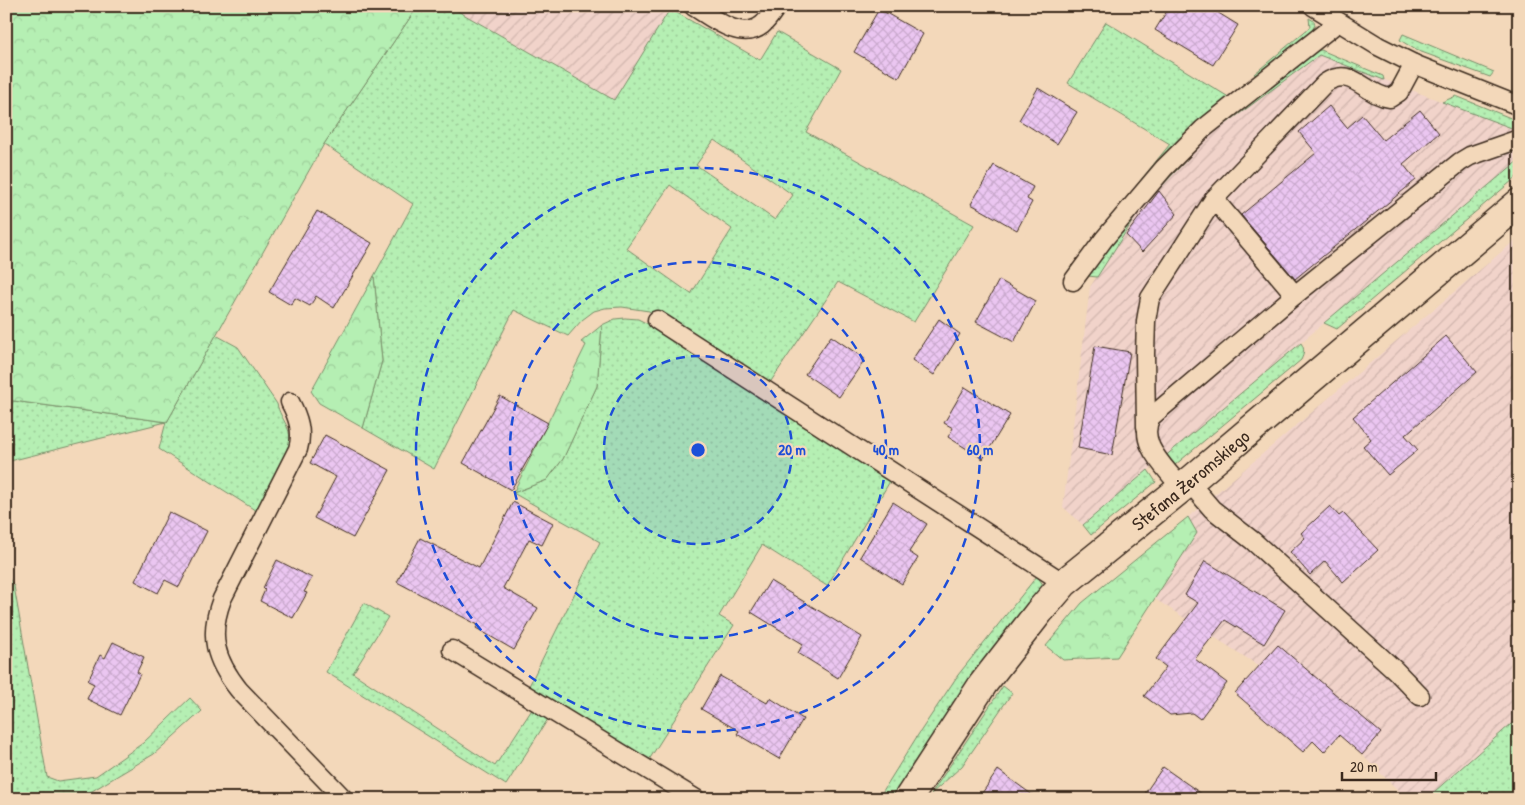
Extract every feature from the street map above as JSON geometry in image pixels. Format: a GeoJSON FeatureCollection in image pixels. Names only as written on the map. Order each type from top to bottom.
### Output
{"type":"FeatureCollection","features":[{"type":"Feature","properties":{"kind":"street","name":"Stefana Żeromskiego"},"geometry":{"type":"LineString","coordinates":[[908,799],[983,684],[1064,583],[1185,485],[1519,203]]}},
{"type":"Feature","properties":{"kind":"lane"},"geometry":{"type":"LineString","coordinates":[[693,6],[724,26],[745,31],[762,26],[777,6]]}},
{"type":"Feature","properties":{"kind":"lane"},"geometry":{"type":"LineString","coordinates":[[1313,6],[1337,23],[1414,64],[1519,106]]}},
{"type":"Feature","properties":{"kind":"lane"},"geometry":{"type":"LineString","coordinates":[[1074,281],[1104,239],[1164,168],[1203,129],[1337,23]]}},
{"type":"Feature","properties":{"kind":"lane"},"geometry":{"type":"LineString","coordinates":[[1414,64],[1399,92],[1390,98],[1380,96],[1348,77],[1337,77],[1325,83],[1214,199],[1150,298],[1146,321],[1146,427],[1151,449],[1185,485],[1252,541],[1395,670],[1420,696]]}},
{"type":"Feature","properties":{"kind":"lane"},"geometry":{"type":"LineString","coordinates":[[1146,427],[1151,417],[1158,410],[1295,295],[1460,162],[1470,156],[1519,139]]}},
{"type":"Feature","properties":{"kind":"lane"},"geometry":{"type":"LineString","coordinates":[[1214,199],[1295,295]]}},
{"type":"Feature","properties":{"kind":"lane"},"geometry":{"type":"LineString","coordinates":[[657,320],[1064,583]]}},
{"type":"Feature","properties":{"kind":"lane"},"geometry":{"type":"LineString","coordinates":[[290,402],[300,428],[301,439],[298,449],[222,599],[216,615],[214,645],[222,666],[239,690],[344,799]]}},
{"type":"Feature","properties":{"kind":"lane"},"geometry":{"type":"LineString","coordinates":[[452,650],[696,799]]}},
{"type":"Feature","properties":{"kind":"shaded area"},"geometry":{"type":"Polygon","coordinates":[[[449,6],[666,6],[670,9],[614,100],[449,6]]]}},
{"type":"Feature","properties":{"kind":"shaded area"},"geometry":{"type":"Polygon","coordinates":[[[1319,55],[1517,130],[1519,160],[1083,525],[1063,507],[1090,287],[1141,208],[1208,137],[1319,55]]]}},
{"type":"Feature","properties":{"kind":"shaded area"},"geometry":{"type":"Polygon","coordinates":[[[1519,237],[1519,717],[1426,799],[1407,799],[1362,755],[1259,666],[1155,599],[1197,533],[1188,517],[1519,237]]]}},
{"type":"Feature","properties":{"kind":"green space"},"geometry":{"type":"Polygon","coordinates":[[[6,6],[418,6],[324,144],[167,422],[6,400],[6,6]]]}},
{"type":"Feature","properties":{"kind":"green space"},"geometry":{"type":"Polygon","coordinates":[[[418,6],[449,6],[614,100],[670,9],[760,60],[777,32],[841,69],[806,132],[974,225],[914,322],[838,282],[769,384],[649,311],[622,307],[594,311],[582,320],[568,336],[514,310],[434,469],[363,428],[382,361],[374,276],[413,204],[324,144],[418,6]],[[714,140],[696,165],[775,220],[793,195],[714,140]],[[670,185],[626,248],[691,294],[732,229],[670,185]]]}},
{"type":"Feature","properties":{"kind":"green space"},"geometry":{"type":"Polygon","coordinates":[[[1309,18],[1314,21],[1315,25],[1310,34],[1258,76],[1254,74],[1310,27],[1309,18]]]}},
{"type":"Feature","properties":{"kind":"green space"},"geometry":{"type":"Polygon","coordinates":[[[1106,22],[1227,96],[1230,100],[1109,225],[1106,223],[1170,144],[1068,83],[1106,22]]]}},
{"type":"Feature","properties":{"kind":"green space"},"geometry":{"type":"Polygon","coordinates":[[[1403,34],[1494,72],[1490,77],[1416,50],[1400,40],[1403,34]]]}},
{"type":"Feature","properties":{"kind":"green space"},"geometry":{"type":"Polygon","coordinates":[[[1321,50],[1383,76],[1384,80],[1319,55],[1208,137],[1141,208],[1097,277],[1088,276],[1139,207],[1207,135],[1312,51],[1321,50]]]}},
{"type":"Feature","properties":{"kind":"green space"},"geometry":{"type":"Polygon","coordinates":[[[1456,96],[1513,119],[1519,124],[1519,129],[1517,130],[1442,102],[1456,96]]]}},
{"type":"Feature","properties":{"kind":"green space"},"geometry":{"type":"Polygon","coordinates":[[[1519,160],[1519,175],[1337,329],[1324,323],[1519,160]]]}},
{"type":"Feature","properties":{"kind":"green space"},"geometry":{"type":"Polygon","coordinates":[[[374,276],[382,361],[363,428],[319,403],[311,391],[374,276]]]}},
{"type":"Feature","properties":{"kind":"green space"},"geometry":{"type":"Polygon","coordinates":[[[615,319],[638,319],[658,329],[892,478],[827,586],[762,545],[719,616],[734,625],[647,763],[528,688],[600,542],[513,493],[547,480],[563,459],[597,386],[602,325],[615,319]]]}},
{"type":"Feature","properties":{"kind":"green space"},"geometry":{"type":"Polygon","coordinates":[[[602,325],[597,386],[563,459],[547,480],[513,493],[586,345],[581,342],[602,325]]]}},
{"type":"Feature","properties":{"kind":"green space"},"geometry":{"type":"Polygon","coordinates":[[[216,335],[238,347],[277,404],[288,429],[289,447],[258,512],[159,449],[166,422],[6,462],[6,400],[167,422],[216,335]]]}},
{"type":"Feature","properties":{"kind":"green space"},"geometry":{"type":"Polygon","coordinates":[[[1301,343],[1304,352],[1301,360],[1175,465],[1168,463],[1163,458],[1301,343]]]}},
{"type":"Feature","properties":{"kind":"green space"},"geometry":{"type":"Polygon","coordinates":[[[1148,470],[1156,482],[1091,535],[1083,525],[1148,470]]]}},
{"type":"Feature","properties":{"kind":"green space"},"geometry":{"type":"Polygon","coordinates":[[[1188,517],[1197,533],[1117,657],[1063,660],[1046,646],[1082,603],[1188,517]]]}},
{"type":"Feature","properties":{"kind":"green space"},"geometry":{"type":"Polygon","coordinates":[[[6,574],[14,586],[47,777],[58,781],[96,776],[143,743],[190,698],[202,711],[154,754],[87,794],[42,794],[42,799],[6,799],[6,574]]]}},
{"type":"Feature","properties":{"kind":"green space"},"geometry":{"type":"Polygon","coordinates":[[[1037,576],[1046,589],[969,685],[932,736],[892,799],[878,799],[958,675],[1037,576]]]}},
{"type":"Feature","properties":{"kind":"green space"},"geometry":{"type":"Polygon","coordinates":[[[364,603],[388,617],[353,673],[495,766],[533,708],[548,719],[506,785],[326,672],[364,603]]]}},
{"type":"Feature","properties":{"kind":"green space"},"geometry":{"type":"Polygon","coordinates":[[[1003,686],[1012,693],[962,766],[931,794],[1003,686]]]}},
{"type":"Feature","properties":{"kind":"green space"},"geometry":{"type":"Polygon","coordinates":[[[1519,717],[1519,799],[1426,799],[1519,717]]]}},
{"type":"Feature","properties":{"kind":"building"},"geometry":{"type":"Polygon","coordinates":[[[1170,6],[1207,6],[1238,25],[1213,65],[1155,30],[1170,6]]]}},
{"type":"Feature","properties":{"kind":"building"},"geometry":{"type":"Polygon","coordinates":[[[879,9],[923,34],[899,78],[854,52],[879,9]]]}},
{"type":"Feature","properties":{"kind":"building"},"geometry":{"type":"Polygon","coordinates":[[[1038,88],[1077,112],[1057,144],[1019,120],[1038,88]]]}},
{"type":"Feature","properties":{"kind":"building"},"geometry":{"type":"Polygon","coordinates":[[[1329,106],[1347,128],[1362,115],[1383,140],[1420,110],[1439,133],[1403,164],[1416,180],[1295,279],[1241,215],[1316,153],[1299,132],[1329,106]]]}},
{"type":"Feature","properties":{"kind":"building"},"geometry":{"type":"Polygon","coordinates":[[[994,165],[1033,187],[1027,199],[1032,202],[1017,230],[971,204],[994,165]]]}},
{"type":"Feature","properties":{"kind":"building"},"geometry":{"type":"Polygon","coordinates":[[[1159,191],[1177,214],[1142,252],[1126,235],[1159,191]]]}},
{"type":"Feature","properties":{"kind":"building"},"geometry":{"type":"Polygon","coordinates":[[[317,211],[372,243],[334,308],[316,296],[310,306],[295,298],[291,305],[269,292],[317,211]]]}},
{"type":"Feature","properties":{"kind":"building"},"geometry":{"type":"Polygon","coordinates":[[[999,280],[1036,301],[1014,342],[976,322],[999,280]]]}},
{"type":"Feature","properties":{"kind":"building"},"geometry":{"type":"Polygon","coordinates":[[[939,319],[960,334],[934,375],[912,360],[939,319]]]}},
{"type":"Feature","properties":{"kind":"building"},"geometry":{"type":"Polygon","coordinates":[[[831,336],[865,359],[839,397],[805,374],[831,336]]]}},
{"type":"Feature","properties":{"kind":"building"},"geometry":{"type":"Polygon","coordinates":[[[1446,336],[1477,372],[1405,435],[1418,450],[1388,475],[1363,446],[1371,439],[1353,417],[1446,336]]]}},
{"type":"Feature","properties":{"kind":"building"},"geometry":{"type":"Polygon","coordinates":[[[1095,346],[1130,352],[1112,455],[1078,448],[1095,346]]]}},
{"type":"Feature","properties":{"kind":"building"},"geometry":{"type":"Polygon","coordinates":[[[965,387],[1010,415],[983,459],[948,437],[953,428],[944,423],[965,387]]]}},
{"type":"Feature","properties":{"kind":"building"},"geometry":{"type":"Polygon","coordinates":[[[500,396],[548,423],[511,490],[463,463],[500,396]]]}},
{"type":"Feature","properties":{"kind":"building"},"geometry":{"type":"Polygon","coordinates":[[[325,435],[390,470],[353,538],[314,518],[336,477],[310,463],[325,435]]]}},
{"type":"Feature","properties":{"kind":"building"},"geometry":{"type":"Polygon","coordinates":[[[513,502],[553,523],[542,545],[529,539],[503,588],[538,608],[514,650],[476,628],[478,625],[397,582],[420,538],[479,568],[513,502]]]}},
{"type":"Feature","properties":{"kind":"building"},"geometry":{"type":"Polygon","coordinates":[[[893,502],[927,524],[909,552],[918,558],[902,584],[860,557],[893,502]]]}},
{"type":"Feature","properties":{"kind":"building"},"geometry":{"type":"Polygon","coordinates":[[[1330,506],[1339,516],[1343,513],[1378,550],[1343,582],[1325,561],[1310,575],[1290,552],[1305,538],[1301,533],[1330,506]]]}},
{"type":"Feature","properties":{"kind":"building"},"geometry":{"type":"Polygon","coordinates":[[[169,512],[207,531],[179,587],[165,580],[158,593],[135,581],[169,512]]]}},
{"type":"Feature","properties":{"kind":"building"},"geometry":{"type":"Polygon","coordinates":[[[277,560],[312,578],[304,592],[307,593],[293,618],[260,601],[265,590],[263,588],[277,560]]]}},
{"type":"Feature","properties":{"kind":"building"},"geometry":{"type":"Polygon","coordinates":[[[1205,561],[1285,610],[1264,644],[1225,620],[1195,659],[1227,683],[1200,719],[1192,713],[1170,715],[1144,696],[1166,667],[1156,659],[1198,603],[1185,595],[1205,561]]]}},
{"type":"Feature","properties":{"kind":"building"},"geometry":{"type":"Polygon","coordinates":[[[770,581],[862,637],[838,678],[798,653],[803,644],[751,612],[770,581]]]}},
{"type":"Feature","properties":{"kind":"building"},"geometry":{"type":"Polygon","coordinates":[[[113,642],[144,657],[137,672],[140,674],[120,715],[87,699],[94,684],[88,681],[100,655],[105,658],[113,642]]]}},
{"type":"Feature","properties":{"kind":"building"},"geometry":{"type":"Polygon","coordinates":[[[1278,645],[1381,733],[1362,755],[1339,735],[1324,752],[1313,741],[1303,752],[1235,693],[1278,645]]]}},
{"type":"Feature","properties":{"kind":"building"},"geometry":{"type":"Polygon","coordinates":[[[720,676],[767,703],[770,698],[803,719],[779,759],[737,734],[739,731],[701,709],[720,676]]]}},
{"type":"Feature","properties":{"kind":"building"},"geometry":{"type":"Polygon","coordinates":[[[1163,767],[1209,799],[1141,799],[1163,767]]]}},
{"type":"Feature","properties":{"kind":"building"},"geometry":{"type":"Polygon","coordinates":[[[998,770],[1038,799],[978,799],[998,770]]]}}]}
